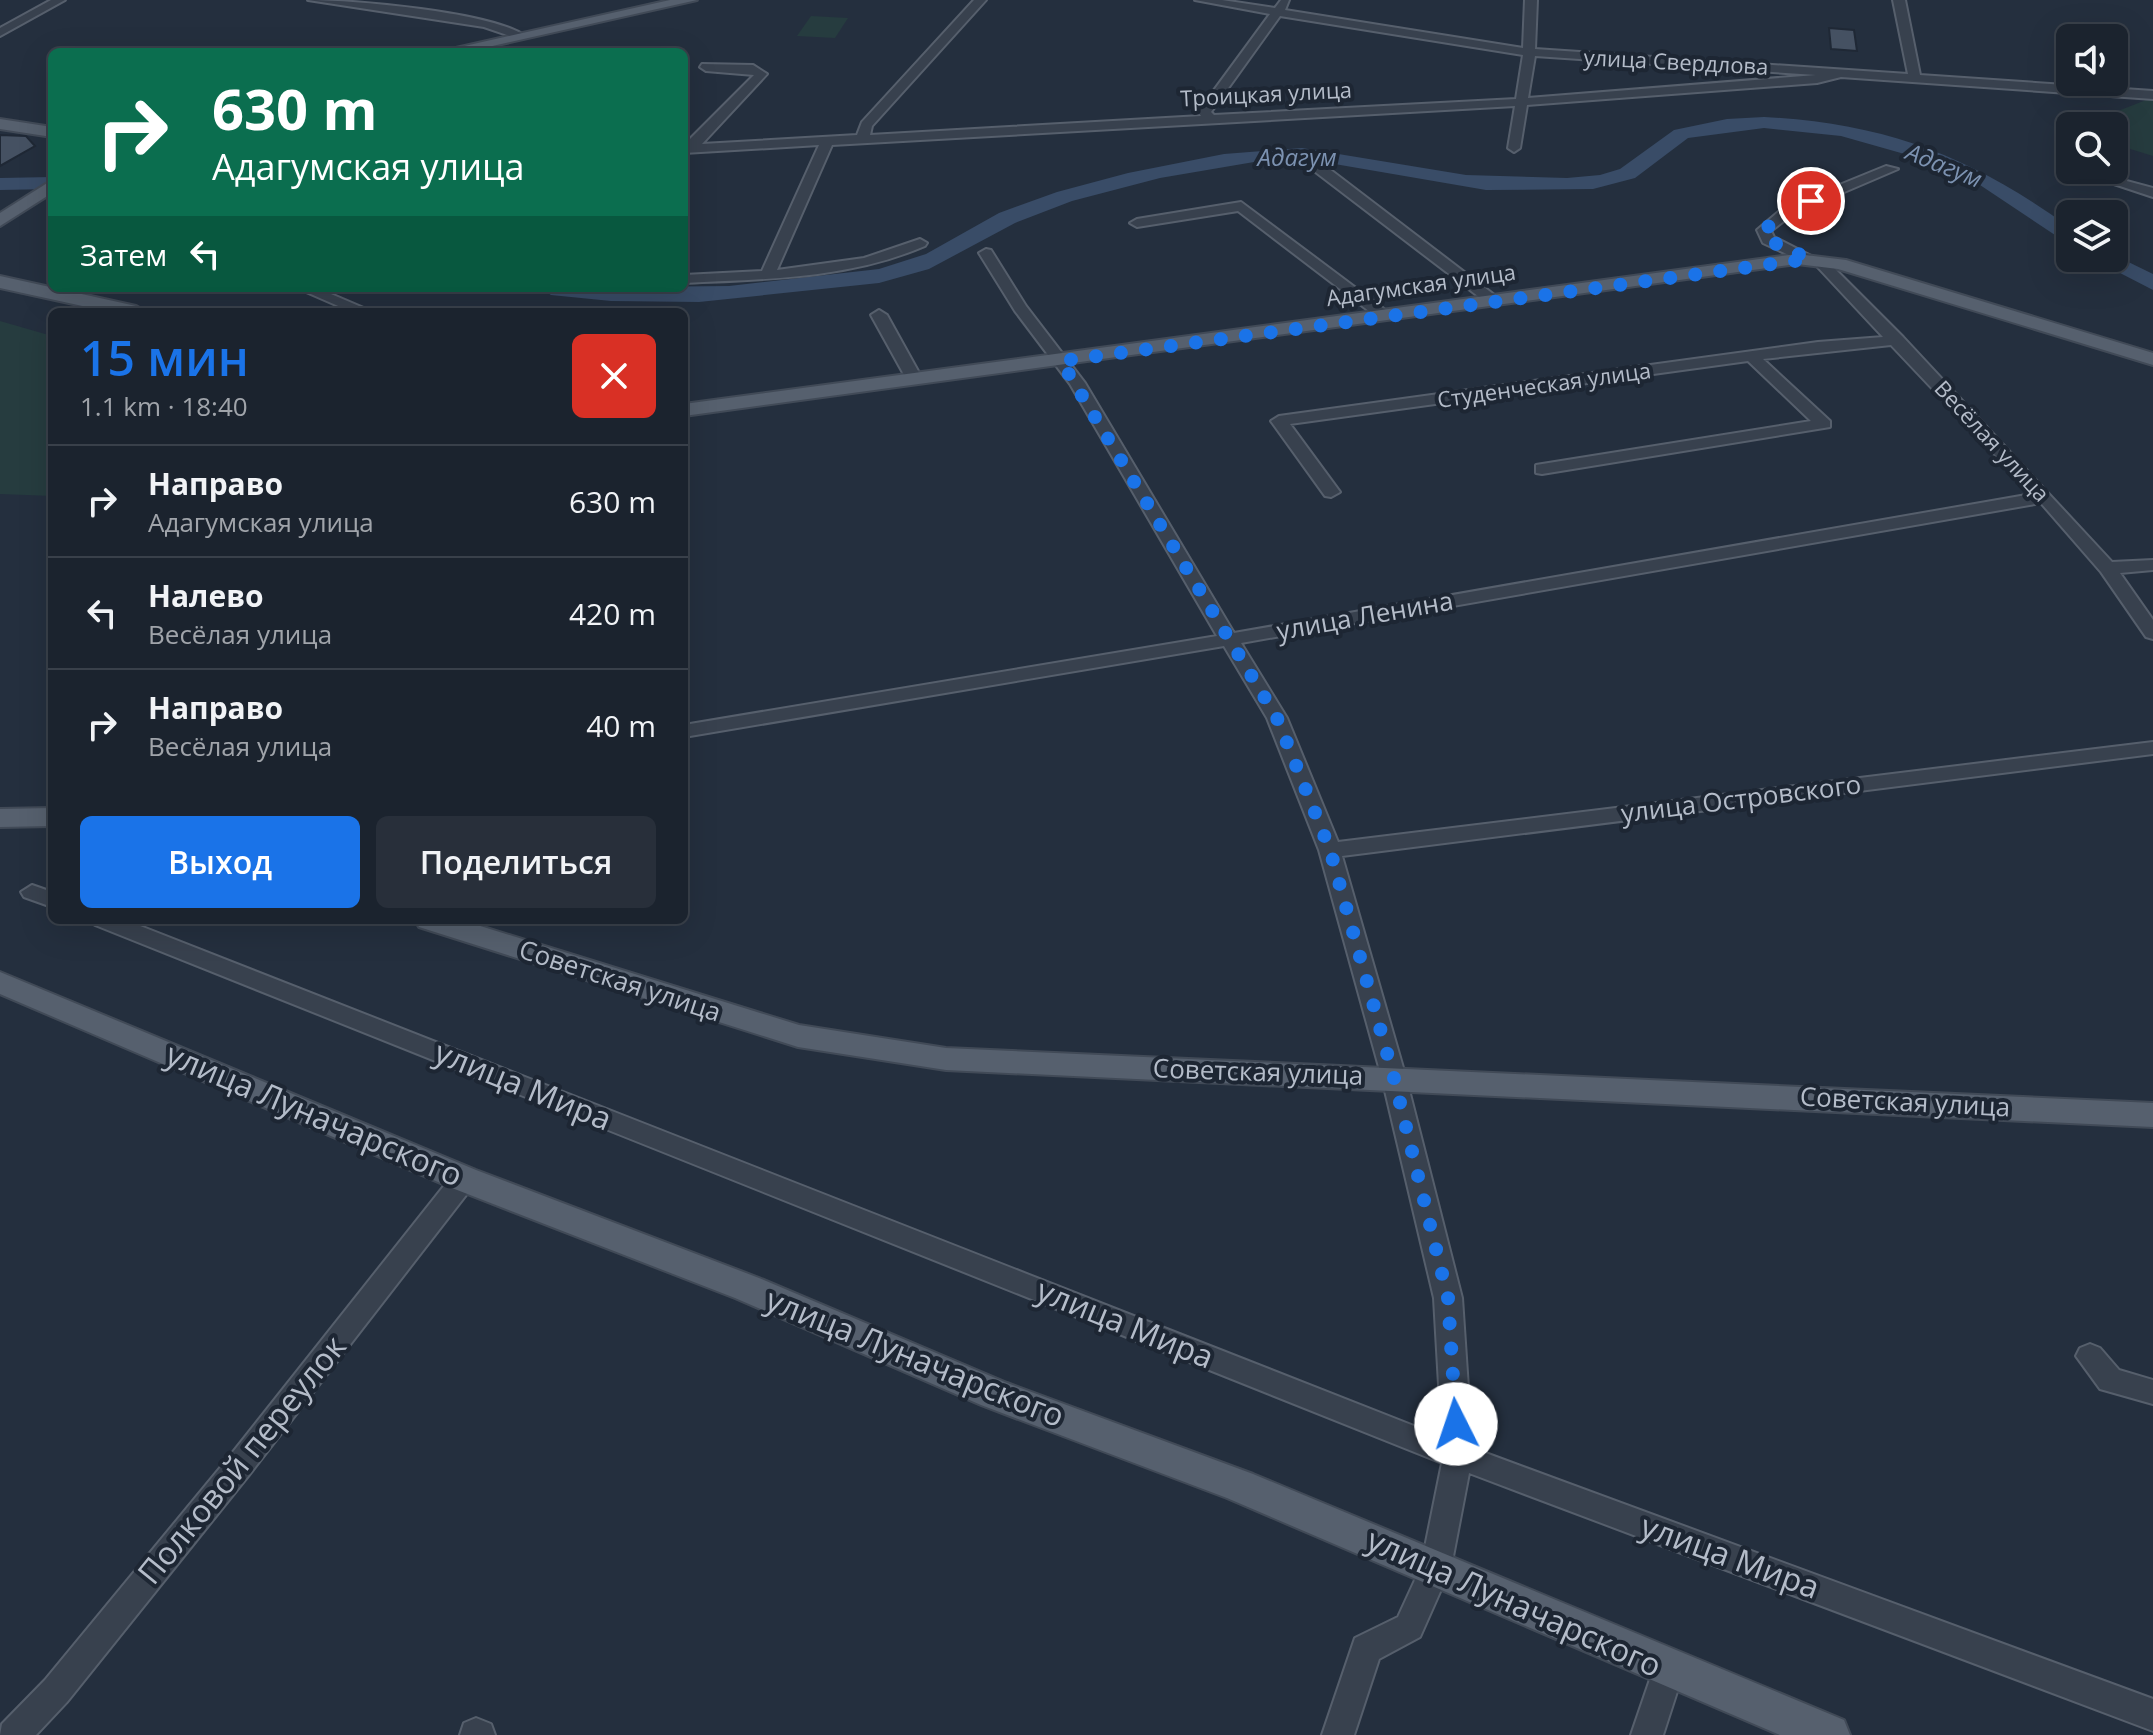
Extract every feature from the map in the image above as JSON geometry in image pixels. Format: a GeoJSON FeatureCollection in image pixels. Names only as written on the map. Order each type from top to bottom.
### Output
{"type":"FeatureCollection","features":[{"type":"Feature","properties":{"kind":"main road"},"geometry":{"type":"LineString","coordinates":[[454,48],[509,25],[690,0]]}},
{"type":"Feature","properties":{"kind":"main road"},"geometry":{"type":"LineString","coordinates":[[0,124],[48,131]]}},
{"type":"Feature","properties":{"kind":"main road"},"geometry":{"type":"LineString","coordinates":[[2,220],[48,188]]}},
{"type":"Feature","properties":{"kind":"main road","name":"Адагумская улица"},"geometry":{"type":"LineString","coordinates":[[688,409],[1492,300],[1814,260],[2153,359]]}},
{"type":"Feature","properties":{"kind":"main road"},"geometry":{"type":"LineString","coordinates":[[0,282],[118,308]]}},
{"type":"Feature","properties":{"kind":"main road"},"geometry":{"type":"LineString","coordinates":[[0,818],[48,817]]}},
{"type":"Feature","properties":{"kind":"main road","name":"Советская улица"},"geometry":{"type":"LineString","coordinates":[[442,924],[798,1036],[946,1059],[2153,1115]]}},
{"type":"Feature","properties":{"kind":"main road","name":"улица Луначарского"},"geometry":{"type":"LineString","coordinates":[[0,982],[464,1179],[747,1288],[994,1394],[1240,1486],[1436,1567],[1668,1670],[1829,1735]]}},
{"type":"Feature","properties":{"kind":"street"},"geometry":{"type":"LineString","coordinates":[[0,33],[59,0]]}},
{"type":"Feature","properties":{"kind":"street"},"geometry":{"type":"LineString","coordinates":[[314,0],[509,25]]}},
{"type":"Feature","properties":{"kind":"street"},"geometry":{"type":"LineString","coordinates":[[403,0],[509,25]]}},
{"type":"Feature","properties":{"kind":"street"},"geometry":{"type":"LineString","coordinates":[[863,139],[866,125],[980,0]]}},
{"type":"Feature","properties":{"kind":"street","name":"улица Свердлова"},"geometry":{"type":"LineString","coordinates":[[1201,0],[1529,52],[1914,76],[2153,95]]}},
{"type":"Feature","properties":{"kind":"street"},"geometry":{"type":"LineString","coordinates":[[1210,119],[1204,112],[1286,0]]}},
{"type":"Feature","properties":{"kind":"street"},"geometry":{"type":"LineString","coordinates":[[1514,148],[1529,52],[1531,0]]}},
{"type":"Feature","properties":{"kind":"street"},"geometry":{"type":"LineString","coordinates":[[1899,0],[1914,76]]}},
{"type":"Feature","properties":{"kind":"street"},"geometry":{"type":"LineString","coordinates":[[688,149],[761,74],[753,69],[706,67]]}},
{"type":"Feature","properties":{"kind":"street","name":"Троицкая улица"},"geometry":{"type":"LineString","coordinates":[[688,149],[1521,102],[1772,84],[1848,72]]}},
{"type":"Feature","properties":{"kind":"street"},"geometry":{"type":"LineString","coordinates":[[769,272],[827,141]]}},
{"type":"Feature","properties":{"kind":"street"},"geometry":{"type":"LineString","coordinates":[[1310,161],[1492,300]]}},
{"type":"Feature","properties":{"kind":"street","name":"Весёлая улица"},"geometry":{"type":"LineString","coordinates":[[1891,169],[1788,211],[1764,230],[1768,240],[1814,260],[1898,340],[2107,568],[2153,633]]}},
{"type":"Feature","properties":{"kind":"street"},"geometry":{"type":"LineString","coordinates":[[2127,184],[2153,193]]}},
{"type":"Feature","properties":{"kind":"street"},"geometry":{"type":"LineString","coordinates":[[1137,223],[1241,206],[1383,315]]}},
{"type":"Feature","properties":{"kind":"street"},"geometry":{"type":"LineString","coordinates":[[688,279],[852,264],[920,243]]}},
{"type":"Feature","properties":{"kind":"street"},"geometry":{"type":"LineString","coordinates":[[986,253],[1020,308],[1061,361],[1277,718],[1330,850],[1394,1078],[1448,1298],[1458,1456],[1436,1567],[1409,1627],[1366,1649],[1338,1735]]}},
{"type":"Feature","properties":{"kind":"street"},"geometry":{"type":"LineString","coordinates":[[314,292],[355,308]]}},
{"type":"Feature","properties":{"kind":"street"},"geometry":{"type":"LineString","coordinates":[[879,315],[915,380]]}},
{"type":"Feature","properties":{"kind":"street","name":"Студенческая улица"},"geometry":{"type":"LineString","coordinates":[[1331,492],[1279,421],[1751,356],[1898,340]]}},
{"type":"Feature","properties":{"kind":"street"},"geometry":{"type":"LineString","coordinates":[[1542,469],[1824,424],[1751,356]]}},
{"type":"Feature","properties":{"kind":"street","name":"улица Ленина"},"geometry":{"type":"LineString","coordinates":[[688,730],[1228,640],[2045,497]]}},
{"type":"Feature","properties":{"kind":"street"},"geometry":{"type":"LineString","coordinates":[[2107,568],[2153,565]]}},
{"type":"Feature","properties":{"kind":"street","name":"улица Островского"},"geometry":{"type":"LineString","coordinates":[[1330,850],[2153,748]]}},
{"type":"Feature","properties":{"kind":"street","name":"улица Мира"},"geometry":{"type":"LineString","coordinates":[[113,924],[1458,1456],[2153,1715]]}},
{"type":"Feature","properties":{"kind":"street","name":"Полковой переулок"},"geometry":{"type":"LineString","coordinates":[[14,1735],[56,1691],[234,1473],[464,1179]]}},
{"type":"Feature","properties":{"kind":"street"},"geometry":{"type":"LineString","coordinates":[[2090,1356],[2110,1380],[2153,1392]]}},
{"type":"Feature","properties":{"kind":"street"},"geometry":{"type":"LineString","coordinates":[[1647,1735],[1668,1670]]}},
{"type":"Feature","properties":{"kind":"green space"},"geometry":{"type":"Polygon","coordinates":[[[811,16],[848,18],[835,38],[797,36],[811,16]]]}},
{"type":"Feature","properties":{"kind":"green space"},"geometry":{"type":"Polygon","coordinates":[[[2153,100],[2153,156],[2128,148],[2128,112],[2116,112],[2153,100]]]}},
{"type":"Feature","properties":{"kind":"green space"},"geometry":{"type":"Polygon","coordinates":[[[0,321],[48,335],[48,496],[0,494],[0,321]]]}},
{"type":"Feature","properties":{"kind":"building"},"geometry":{"type":"Polygon","coordinates":[[[1829,28],[1854,30],[1857,51],[1831,49],[1829,28]]]}},
{"type":"Feature","properties":{"kind":"building"},"geometry":{"type":"Polygon","coordinates":[[[0,135],[26,136],[35,146],[0,166],[0,135]]]}},
{"type":"Feature","properties":{"kind":"waterway","name":"Адагум"},"geometry":{"type":"LineString","coordinates":[[581,292],[699,295],[789,288],[879,276],[921,265],[1007,218],[1065,196],[1192,165],[1254,156],[1323,155],[1427,176],[1486,183],[1547,185],[1593,182],[1633,170],[1667,141],[1681,134],[1727,124],[1764,122],[1841,130],[1915,150],[1995,185],[2056,228]]}},
{"type":"Feature","properties":{"kind":"waterway","name":"Адагум"},"geometry":{"type":"LineString","coordinates":[[0,184],[48,183]]}},
{"type":"Feature","properties":{"kind":"waterway","name":"Адагум"},"geometry":{"type":"LineString","coordinates":[[2128,271],[2153,283]]}},
{"type":"Feature","properties":{"kind":"route"},"geometry":{"type":"LineString","coordinates":[[1456,1424],[1448,1298],[1394,1078],[1330,850],[1277,718],[1061,361],[1809,259],[1768,240],[1764,230],[1788,211],[1811,201]]}}]}
